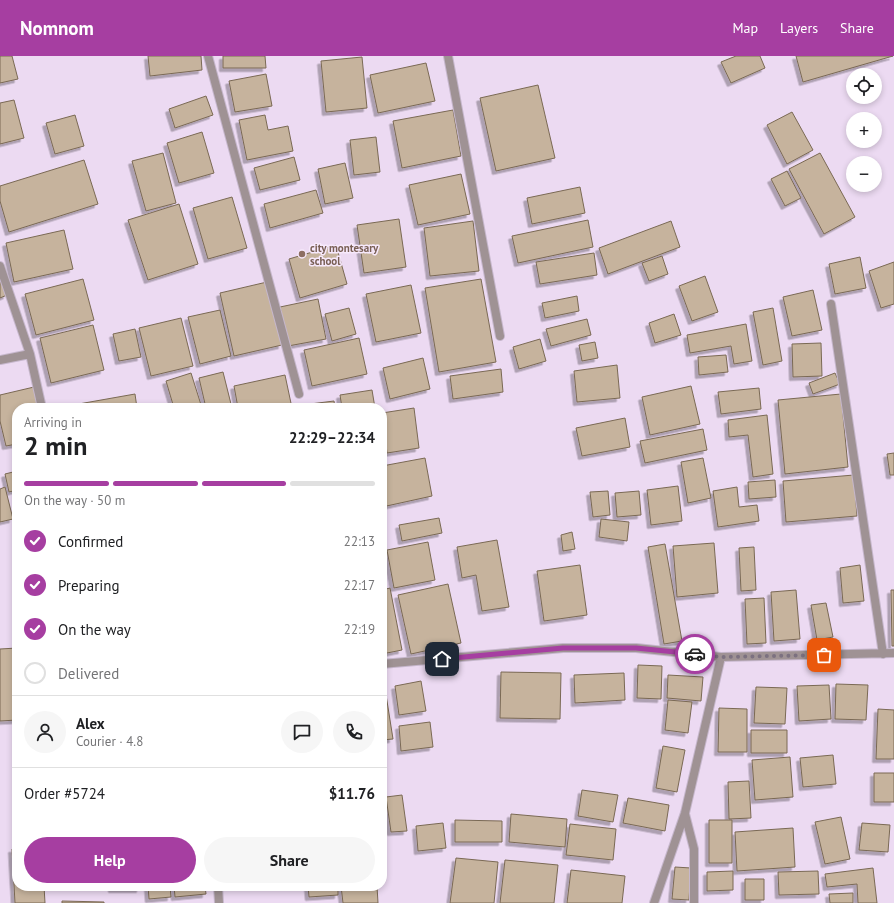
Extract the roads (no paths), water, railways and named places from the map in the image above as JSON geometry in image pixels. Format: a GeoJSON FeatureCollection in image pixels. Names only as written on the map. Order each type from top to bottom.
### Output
{"type":"FeatureCollection","features":[{"type":"Feature","properties":{"kind":"street"},"geometry":{"type":"LineString","coordinates":[[208,56],[299,394]]}},
{"type":"Feature","properties":{"kind":"street"},"geometry":{"type":"LineString","coordinates":[[448,56],[500,336]]}},
{"type":"Feature","properties":{"kind":"street"},"geometry":{"type":"LineString","coordinates":[[0,266],[30,354],[41,403]]}},
{"type":"Feature","properties":{"kind":"street"},"geometry":{"type":"LineString","coordinates":[[831,304],[883,654]]}},
{"type":"Feature","properties":{"kind":"street"},"geometry":{"type":"LineString","coordinates":[[0,360],[30,354]]}},
{"type":"Feature","properties":{"kind":"street"},"geometry":{"type":"LineString","coordinates":[[387,664],[563,648],[636,648],[721,657],[894,654]]}},
{"type":"Feature","properties":{"kind":"street"},"geometry":{"type":"LineString","coordinates":[[654,903],[685,813],[721,657]]}},
{"type":"Feature","properties":{"kind":"street"},"geometry":{"type":"LineString","coordinates":[[685,813],[694,849],[694,903]]}},
{"type":"Feature","properties":{"kind":"street"},"geometry":{"type":"LineString","coordinates":[[218,891],[219,903]]}},
{"type":"Feature","properties":{"kind":"place","name":"city montesary school"},"geometry":{"type":"Point","coordinates":[302,254]}}]}
